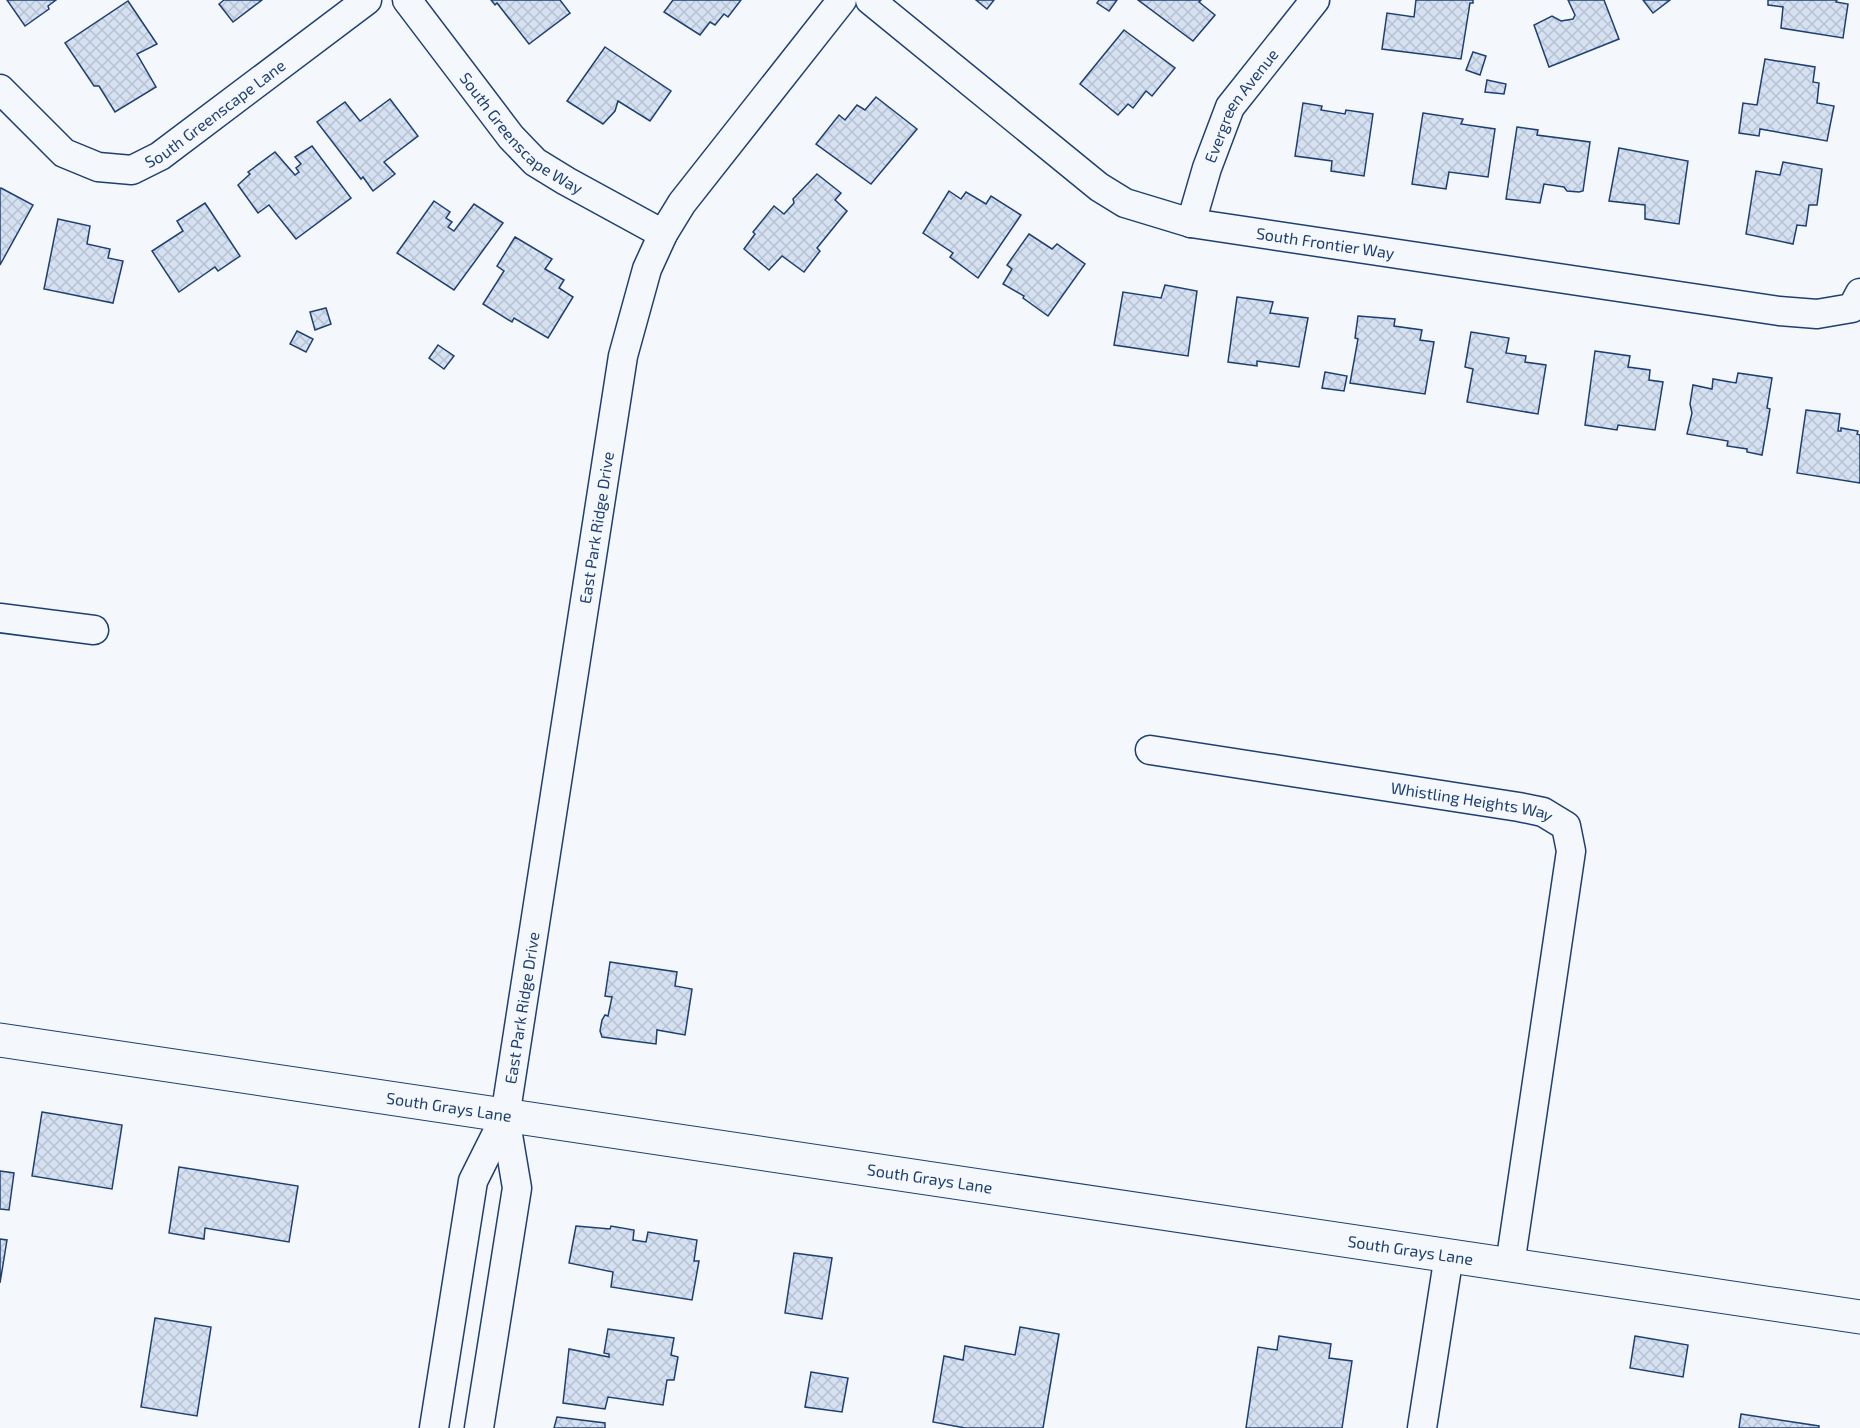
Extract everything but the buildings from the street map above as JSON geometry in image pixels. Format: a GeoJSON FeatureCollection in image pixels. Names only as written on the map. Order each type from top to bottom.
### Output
{"type":"FeatureCollection","features":[{"type":"Feature","properties":{"kind":"street","name":"South Greenscape Lane"},"geometry":{"type":"LineString","coordinates":[[0,89],[64,153],[98,167],[132,170],[160,156],[367,0]]}},
{"type":"Feature","properties":{"kind":"street","name":"South Greenscape Way"},"geometry":{"type":"LineString","coordinates":[[407,0],[511,137],[535,162],[566,182],[663,234]]}},
{"type":"Feature","properties":{"kind":"street","name":"East Park Ridge Drive"},"geometry":{"type":"LineString","coordinates":[[434,1428],[473,1181],[505,1117],[624,356],[647,269],[663,234],[682,203],[842,0]]}},
{"type":"Feature","properties":{"kind":"street","name":"South Frontier Way"},"geometry":{"type":"LineString","coordinates":[[870,0],[1099,187],[1125,203],[1191,223],[1779,311],[1817,314],[1856,300]]}},
{"type":"Feature","properties":{"kind":"street","name":"Evergreen Avenue"},"geometry":{"type":"LineString","coordinates":[[1191,223],[1207,168],[1230,107],[1315,0]]}},
{"type":"Feature","properties":{"kind":"street"},"geometry":{"type":"LineString","coordinates":[[0,618],[94,630]]}},
{"type":"Feature","properties":{"kind":"street","name":"Whistling Heights Way"},"geometry":{"type":"LineString","coordinates":[[1150,750],[1520,807],[1543,812],[1566,826],[1571,852],[1510,1264]]}},
{"type":"Feature","properties":{"kind":"street","name":"South Grays Lane"},"geometry":{"type":"LineString","coordinates":[[0,1040],[1860,1317]]}},
{"type":"Feature","properties":{"kind":"street","name":"East Park Ridge Drive"},"geometry":{"type":"LineString","coordinates":[[479,1428],[517,1188],[505,1117]]}},
{"type":"Feature","properties":{"kind":"street"},"geometry":{"type":"LineString","coordinates":[[1422,1428],[1449,1255]]}}]}
